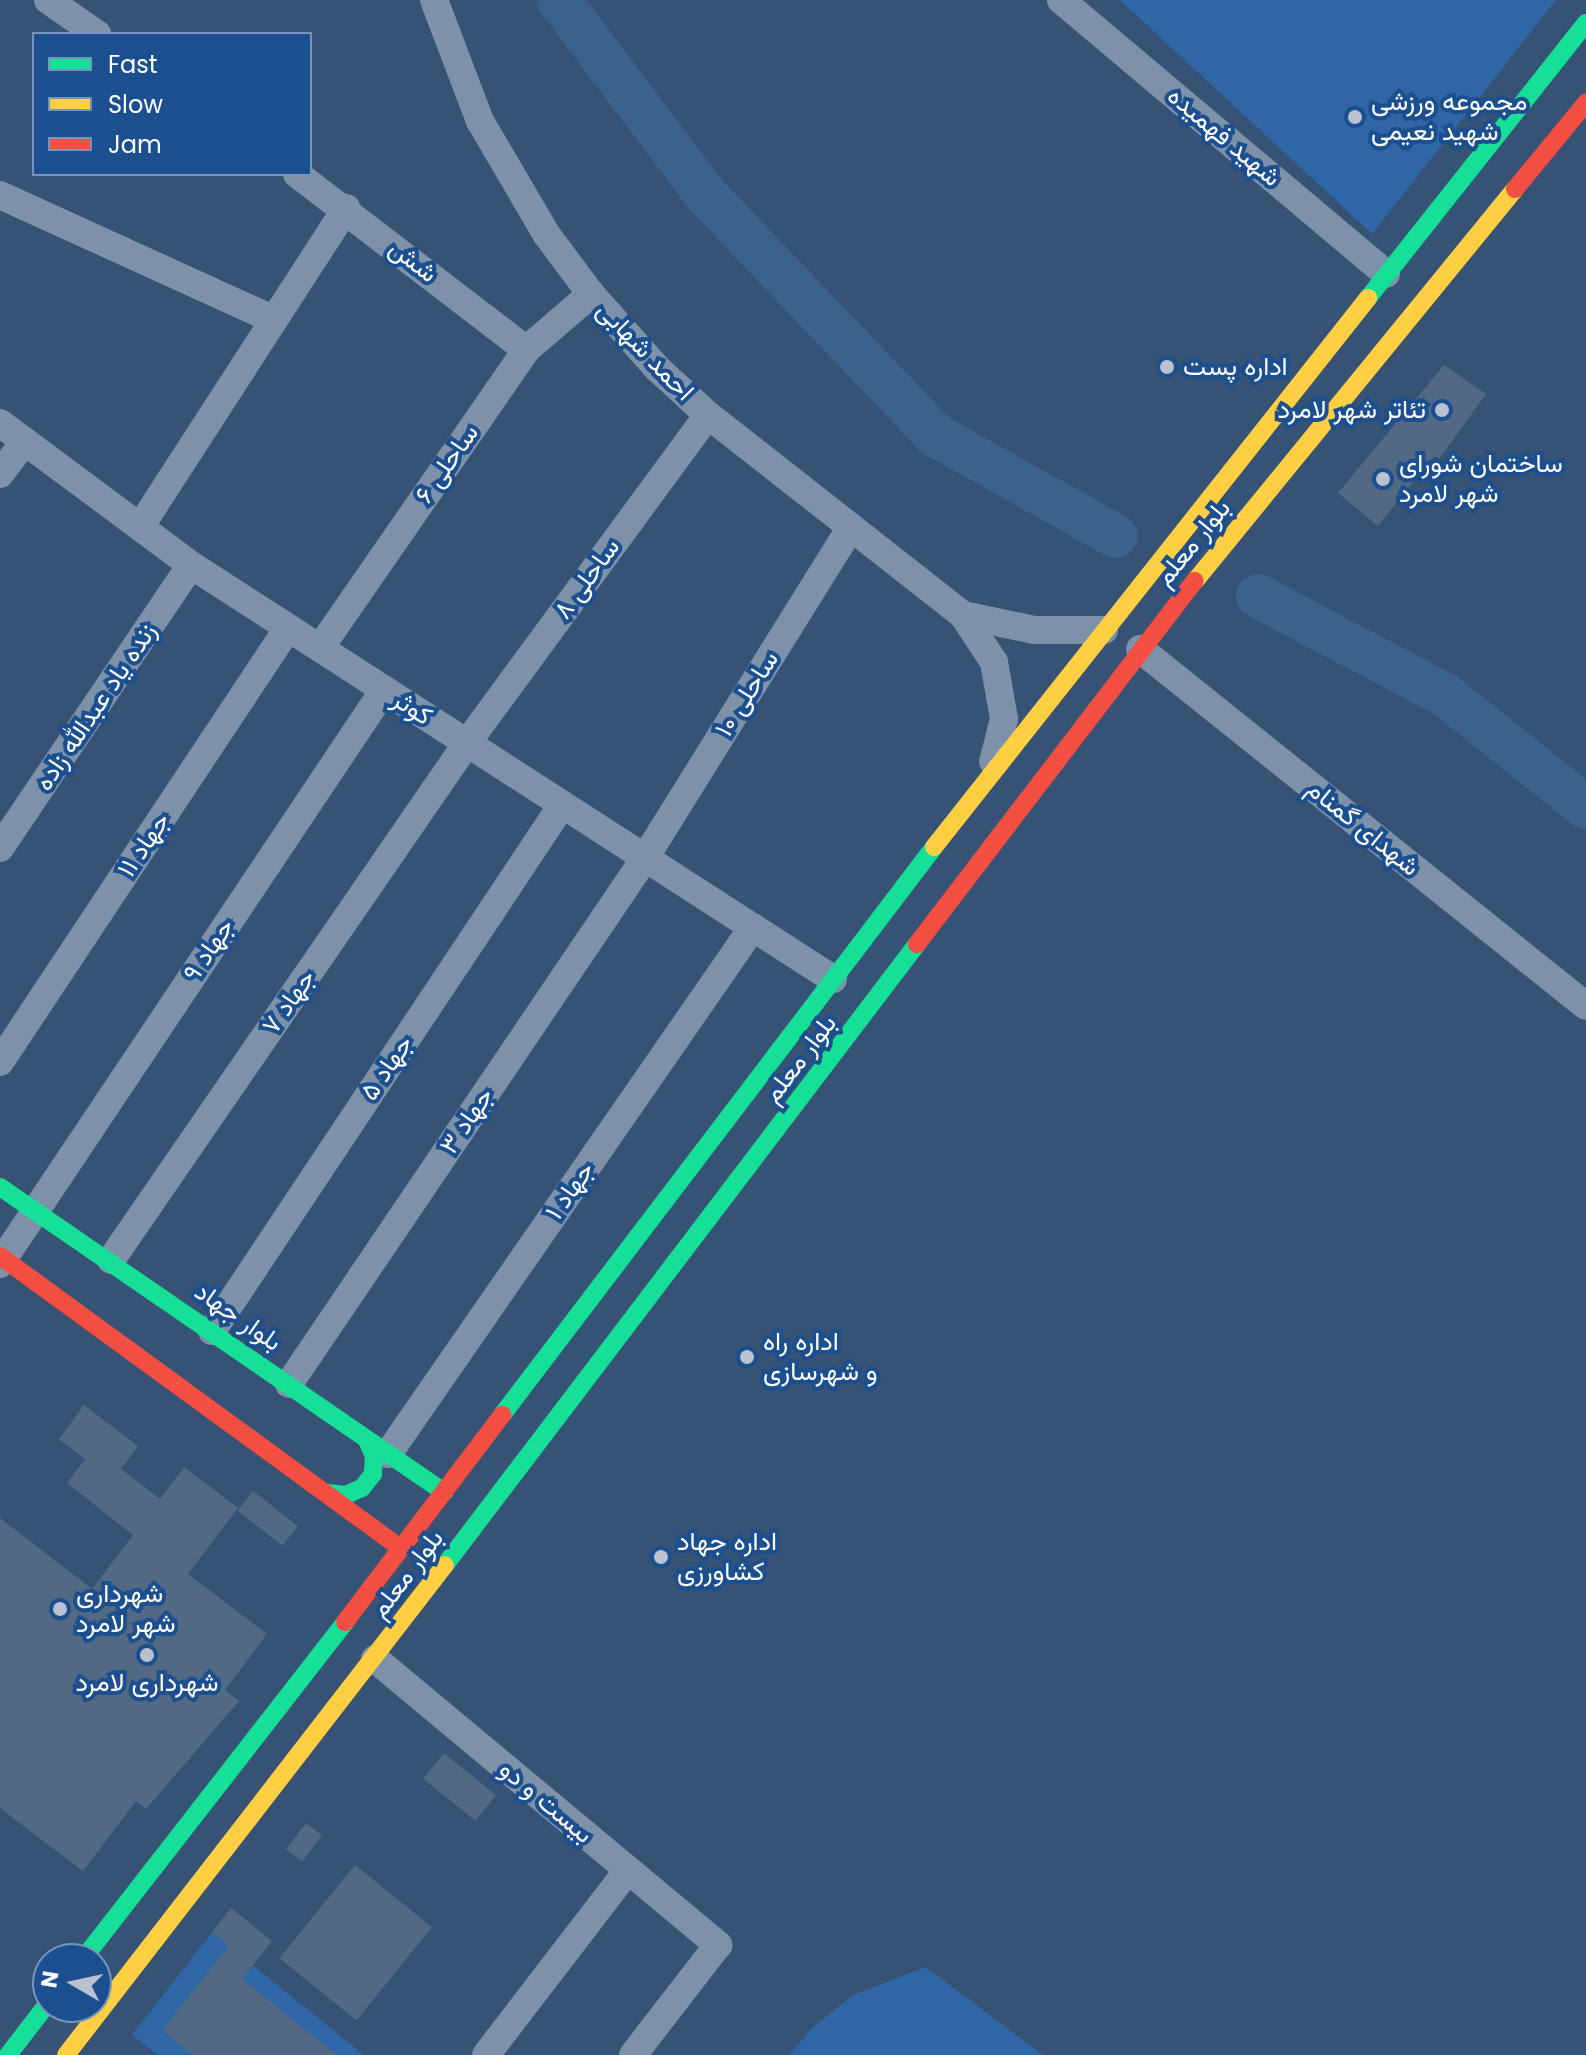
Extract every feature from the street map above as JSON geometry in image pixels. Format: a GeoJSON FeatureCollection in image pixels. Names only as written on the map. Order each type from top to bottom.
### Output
{"type":"FeatureCollection","features":[{"type":"Feature","properties":{"kind":"street"},"geometry":{"type":"LineString","coordinates":[[48,0],[94,32]]}},
{"type":"Feature","properties":{"kind":"street","name":"احمد شهابی"},"geometry":{"type":"LineString","coordinates":[[434,0],[480,121],[547,235],[591,294],[657,368],[708,415],[963,615],[994,662],[997,676],[1004,719],[990,774]]}},
{"type":"Feature","properties":{"kind":"street","name":"شهید فهمیده"},"geometry":{"type":"LineString","coordinates":[[1061,0],[1386,274]]}},
{"type":"Feature","properties":{"kind":"street","name":"بلوار معلم"},"geometry":{"type":"LineString","coordinates":[[95,1943],[444,1492],[990,774],[1586,23]]}},
{"type":"Feature","properties":{"kind":"street","name":"بلوار معلم"},"geometry":{"type":"LineString","coordinates":[[66,2055],[375,1659],[1140,649],[1586,103]]}},
{"type":"Feature","properties":{"kind":"street","name":"شش"},"geometry":{"type":"LineString","coordinates":[[300,176],[346,208],[526,350]]}},
{"type":"Feature","properties":{"kind":"street"},"geometry":{"type":"LineString","coordinates":[[0,195],[274,320]]}},
{"type":"Feature","properties":{"kind":"street"},"geometry":{"type":"LineString","coordinates":[[140,527],[346,208]]}},
{"type":"Feature","properties":{"kind":"street","name":"ساحلی ۶"},"geometry":{"type":"LineString","coordinates":[[320,648],[526,350],[591,294]]}},
{"type":"Feature","properties":{"kind":"street","name":"ساحلی ۸"},"geometry":{"type":"LineString","coordinates":[[467,743],[708,415]]}},
{"type":"Feature","properties":{"kind":"street","name":"کوثر"},"geometry":{"type":"LineString","coordinates":[[0,423],[191,565],[833,979]]}},
{"type":"Feature","properties":{"kind":"street"},"geometry":{"type":"LineString","coordinates":[[0,474],[25,441]]}},
{"type":"Feature","properties":{"kind":"street","name":"ساحلی ۱۰"},"geometry":{"type":"LineString","coordinates":[[645,858],[850,529]]}},
{"type":"Feature","properties":{"kind":"street","name":"زنده یاد عبدالله زاده"},"geometry":{"type":"LineString","coordinates":[[0,848],[191,565]]}},
{"type":"Feature","properties":{"kind":"street","name":"احمد شهابی"},"geometry":{"type":"LineString","coordinates":[[963,615],[1034,630],[1104,630]]}},
{"type":"Feature","properties":{"kind":"street","name":"جهاد ۱۱"},"geometry":{"type":"LineString","coordinates":[[0,1062],[288,628]]}},
{"type":"Feature","properties":{"kind":"street","name":"شهدای گمنام"},"geometry":{"type":"LineString","coordinates":[[1140,649],[1586,1006]]}},
{"type":"Feature","properties":{"kind":"street","name":"جهاد ۹"},"geometry":{"type":"LineString","coordinates":[[1,1259],[384,690]]}},
{"type":"Feature","properties":{"kind":"street","name":"جهاد ۷"},"geometry":{"type":"LineString","coordinates":[[111,1260],[467,743]]}},
{"type":"Feature","properties":{"kind":"street","name":"جهاد ۵"},"geometry":{"type":"LineString","coordinates":[[212,1331],[562,805]]}},
{"type":"Feature","properties":{"kind":"street","name":"جهاد ۳"},"geometry":{"type":"LineString","coordinates":[[289,1384],[645,858]]}},
{"type":"Feature","properties":{"kind":"street","name":"جهاد ۱"},"geometry":{"type":"LineString","coordinates":[[378,1447],[753,927]]}},
{"type":"Feature","properties":{"kind":"street"},"geometry":{"type":"LineString","coordinates":[[674,1186],[714,1214]]}},
{"type":"Feature","properties":{"kind":"street","name":"بلوار جهاد"},"geometry":{"type":"LineString","coordinates":[[0,1187],[111,1260],[444,1492]]}},
{"type":"Feature","properties":{"kind":"street"},"geometry":{"type":"LineString","coordinates":[[1,1259],[401,1548]]}},
{"type":"Feature","properties":{"kind":"street"},"geometry":{"type":"LineString","coordinates":[[328,1493],[354,1492],[373,1474],[378,1447]]}},
{"type":"Feature","properties":{"kind":"street","name":"بیست و دو"},"geometry":{"type":"LineString","coordinates":[[375,1659],[718,1945],[633,2055]]}},
{"type":"Feature","properties":{"kind":"street"},"geometry":{"type":"LineString","coordinates":[[486,2055],[628,1870]]}},
{"type":"Feature","properties":{"kind":"street"},"geometry":{"type":"LineString","coordinates":[[8,2055],[33,2023]]}},
{"type":"Feature","properties":{"kind":"shaded area","name":"مجموعه ورزشی شهید نعیمی"},"geometry":{"type":"Polygon","coordinates":[[[1120,0],[1556,0],[1372,234],[1120,0]]]}},
{"type":"Feature","properties":{"kind":"shaded area"},"geometry":{"type":"Polygon","coordinates":[[[212,1932],[364,2055],[158,2055],[132,2035],[212,1932]]]}},
{"type":"Feature","properties":{"kind":"shaded area"},"geometry":{"type":"Polygon","coordinates":[[[926,1967],[1043,2055],[789,2055],[812,2028],[853,1995],[926,1967]]]}},
{"type":"Feature","properties":{"kind":"building"},"geometry":{"type":"Polygon","coordinates":[[[1444,365],[1486,394],[1439,459],[1435,455],[1378,526],[1338,493],[1444,365]]]}},
{"type":"Feature","properties":{"kind":"building"},"geometry":{"type":"Polygon","coordinates":[[[84,1405],[138,1446],[121,1469],[160,1499],[184,1467],[238,1508],[188,1574],[267,1634],[225,1690],[239,1701],[146,1809],[136,1801],[83,1871],[0,1808],[0,1518],[92,1589],[133,1535],[67,1483],[85,1459],[59,1439],[84,1405]]]}},
{"type":"Feature","properties":{"kind":"building"},"geometry":{"type":"Polygon","coordinates":[[[253,1491],[298,1526],[283,1546],[238,1511],[253,1491]]]}},
{"type":"Feature","properties":{"kind":"building"},"geometry":{"type":"Polygon","coordinates":[[[444,1753],[496,1795],[475,1821],[423,1779],[444,1753]]]}},
{"type":"Feature","properties":{"kind":"building"},"geometry":{"type":"Polygon","coordinates":[[[306,1823],[322,1835],[302,1861],[286,1849],[306,1823]]]}},
{"type":"Feature","properties":{"kind":"building"},"geometry":{"type":"Polygon","coordinates":[[[355,1865],[432,1927],[356,2021],[279,1958],[355,1865]]]}},
{"type":"Feature","properties":{"kind":"building"},"geometry":{"type":"Polygon","coordinates":[[[231,1908],[272,1941],[242,1979],[337,2055],[193,2055],[162,2030],[229,1946],[212,1932],[231,1908]]]}},
{"type":"Feature","properties":{"kind":"waterway"},"geometry":{"type":"LineString","coordinates":[[559,0],[706,195],[935,435],[1116,536]]}},
{"type":"Feature","properties":{"kind":"waterway"},"geometry":{"type":"LineString","coordinates":[[1258,596],[1445,695],[1586,807]]}},
{"type":"Feature","properties":{"kind":"traffic: fast"},"geometry":{"type":"LineString","coordinates":[[1368,298],[1586,23]]}},
{"type":"Feature","properties":{"kind":"traffic: fast"},"geometry":{"type":"LineString","coordinates":[[502,1415],[934,847]]}},
{"type":"Feature","properties":{"kind":"traffic: fast"},"geometry":{"type":"LineString","coordinates":[[445,1565],[917,944]]}},
{"type":"Feature","properties":{"kind":"traffic: fast"},"geometry":{"type":"LineString","coordinates":[[0,1187],[444,1492]]}},
{"type":"Feature","properties":{"kind":"traffic: fast"},"geometry":{"type":"LineString","coordinates":[[328,1493],[346,1495],[362,1488],[373,1474],[374,1456],[367,1440]]}},
{"type":"Feature","properties":{"kind":"traffic: fast"},"geometry":{"type":"LineString","coordinates":[[95,1943],[345,1622]]}},
{"type":"Feature","properties":{"kind":"traffic: fast"},"geometry":{"type":"LineString","coordinates":[[8,2055],[33,2023]]}},
{"type":"Feature","properties":{"kind":"traffic: slow"},"geometry":{"type":"LineString","coordinates":[[1195,581],[1515,189]]}},
{"type":"Feature","properties":{"kind":"traffic: slow"},"geometry":{"type":"LineString","coordinates":[[934,847],[1368,298]]}},
{"type":"Feature","properties":{"kind":"traffic: slow"},"geometry":{"type":"LineString","coordinates":[[66,2055],[445,1565]]}},
{"type":"Feature","properties":{"kind":"traffic: jam"},"geometry":{"type":"LineString","coordinates":[[1515,189],[1586,103]]}},
{"type":"Feature","properties":{"kind":"traffic: jam"},"geometry":{"type":"LineString","coordinates":[[917,944],[1195,581]]}},
{"type":"Feature","properties":{"kind":"traffic: jam"},"geometry":{"type":"LineString","coordinates":[[0,1256],[401,1548]]}},
{"type":"Feature","properties":{"kind":"traffic: jam"},"geometry":{"type":"LineString","coordinates":[[345,1622],[502,1415]]}},
{"type":"Feature","properties":{"kind":"place","name":"مجموعه ورزشی شهید نعیمی"},"geometry":{"type":"Point","coordinates":[1355,117]}},
{"type":"Feature","properties":{"kind":"place","name":"اداره پست"},"geometry":{"type":"Point","coordinates":[1167,367]}},
{"type":"Feature","properties":{"kind":"place","name":"تئاتر شهر لامرد"},"geometry":{"type":"Point","coordinates":[1442,410]}},
{"type":"Feature","properties":{"kind":"place","name":"ساختمان شورای شهر لامرد"},"geometry":{"type":"Point","coordinates":[1383,479]}},
{"type":"Feature","properties":{"kind":"place","name":"اداره راه و شهرسازی"},"geometry":{"type":"Point","coordinates":[747,1357]}},
{"type":"Feature","properties":{"kind":"place","name":"اداره جهاد کشاورزی"},"geometry":{"type":"Point","coordinates":[661,1557]}},
{"type":"Feature","properties":{"kind":"place","name":"شهرداری شهر لامرد"},"geometry":{"type":"Point","coordinates":[60,1609]}},
{"type":"Feature","properties":{"kind":"place","name":"شهرداری لامرد"},"geometry":{"type":"Point","coordinates":[147,1655]}}]}
